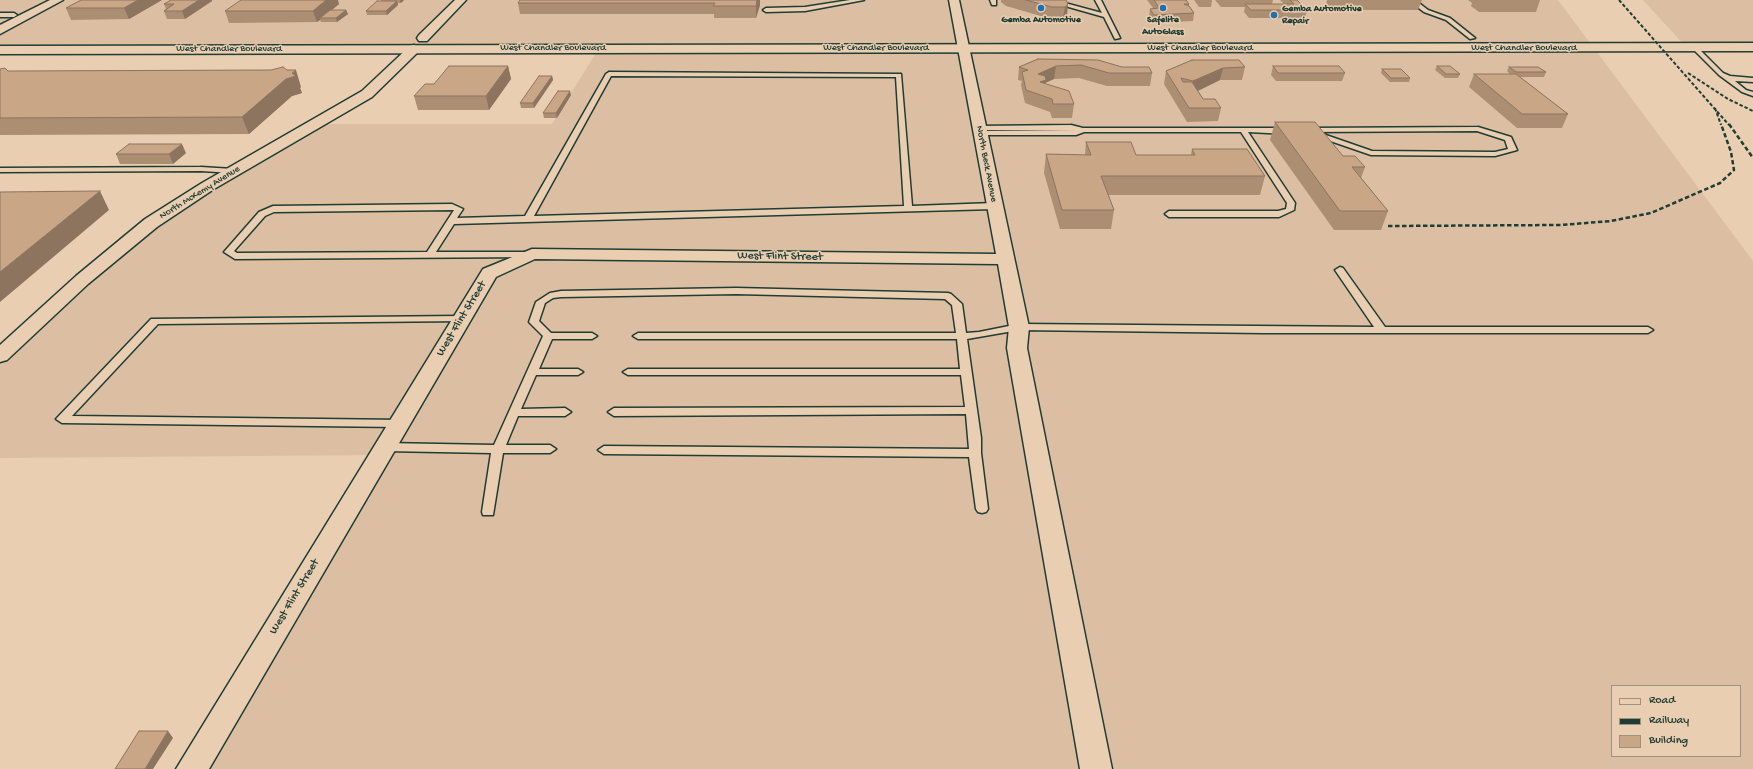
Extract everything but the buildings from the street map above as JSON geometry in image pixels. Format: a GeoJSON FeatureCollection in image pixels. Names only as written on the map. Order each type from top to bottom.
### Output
{"type":"FeatureCollection","features":[{"type":"Feature","properties":{"kind":"main road","name":"West Chandler Boulevard"},"geometry":{"type":"LineString","coordinates":[[962,43],[1117,38],[1753,37]]}},
{"type":"Feature","properties":{"kind":"main road"},"geometry":{"type":"LineString","coordinates":[[1385,48],[1398,43],[1466,42],[1472,38]]}},
{"type":"Feature","properties":{"kind":"main road","name":"West Chandler Boulevard"},"geometry":{"type":"LineString","coordinates":[[0,40],[418,44],[962,43],[1385,48],[1753,47]]}},
{"type":"Feature","properties":{"kind":"main road","name":"West Chandler Boulevard"},"geometry":{"type":"LineString","coordinates":[[0,50],[418,44]]}},
{"type":"Feature","properties":{"kind":"street"},"geometry":{"type":"LineString","coordinates":[[0,22],[43,0]]}},
{"type":"Feature","properties":{"kind":"street"},"geometry":{"type":"LineString","coordinates":[[0,30],[58,0]]}},
{"type":"Feature","properties":{"kind":"street","name":"North McKemy Avenue"},"geometry":{"type":"LineString","coordinates":[[0,356],[82,280],[152,223],[233,171],[367,94],[461,0]]}},
{"type":"Feature","properties":{"kind":"street","name":"North Beck Avenue"},"geometry":{"type":"LineString","coordinates":[[954,0],[1004,259],[1019,327],[1017,348],[1096,769]]}},
{"type":"Feature","properties":{"kind":"street","name":"West Flint Street"},"geometry":{"type":"LineString","coordinates":[[192,769],[489,273],[532,254],[1004,259]]}},
{"type":"Feature","properties":{"kind":"lane"},"geometry":{"type":"LineString","coordinates":[[766,10],[809,9],[861,0]]}},
{"type":"Feature","properties":{"kind":"lane"},"geometry":{"type":"LineString","coordinates":[[1047,0],[1106,16]]}},
{"type":"Feature","properties":{"kind":"lane"},"geometry":{"type":"LineString","coordinates":[[1098,0],[1117,38]]}},
{"type":"Feature","properties":{"kind":"lane"},"geometry":{"type":"LineString","coordinates":[[1412,0],[1426,11],[1448,19],[1472,38]]}},
{"type":"Feature","properties":{"kind":"lane"},"geometry":{"type":"LineString","coordinates":[[0,15],[14,15]]}},
{"type":"Feature","properties":{"kind":"lane"},"geometry":{"type":"LineString","coordinates":[[1694,47],[1716,70],[1744,91],[1753,94]]}},
{"type":"Feature","properties":{"kind":"lane"},"geometry":{"type":"LineString","coordinates":[[1716,70],[1753,72]]}},
{"type":"Feature","properties":{"kind":"lane"},"geometry":{"type":"LineString","coordinates":[[528,219],[609,74],[899,75],[908,208]]}},
{"type":"Feature","properties":{"kind":"lane"},"geometry":{"type":"LineString","coordinates":[[1728,78],[1753,80]]}},
{"type":"Feature","properties":{"kind":"lane"},"geometry":{"type":"LineString","coordinates":[[979,131],[1072,128],[1083,130],[1478,129],[1508,139],[1513,150],[1495,154],[1371,152],[1316,135],[1269,130]]}},
{"type":"Feature","properties":{"kind":"lane"},"geometry":{"type":"LineString","coordinates":[[1170,214],[1279,214],[1290,210],[1291,203],[1243,130]]}},
{"type":"Feature","properties":{"kind":"lane"},"geometry":{"type":"LineString","coordinates":[[0,170],[201,169],[233,171]]}},
{"type":"Feature","properties":{"kind":"lane"},"geometry":{"type":"LineString","coordinates":[[452,221],[994,206]]}},
{"type":"Feature","properties":{"kind":"lane"},"geometry":{"type":"LineString","coordinates":[[430,254],[459,209],[452,207],[273,209],[262,214],[229,252],[235,256],[532,254]]}},
{"type":"Feature","properties":{"kind":"lane"},"geometry":{"type":"LineString","coordinates":[[1340,270],[1380,329]]}},
{"type":"Feature","properties":{"kind":"lane"},"geometry":{"type":"LineString","coordinates":[[592,336],[548,336],[534,322],[541,302],[550,296],[562,294],[736,291],[948,296],[957,304],[982,508]]}},
{"type":"Feature","properties":{"kind":"lane"},"geometry":{"type":"LineString","coordinates":[[399,423],[62,419],[155,321],[461,319]]}},
{"type":"Feature","properties":{"kind":"lane"},"geometry":{"type":"LineString","coordinates":[[638,336],[962,336],[979,335],[1019,327],[1264,330],[1648,330]]}},
{"type":"Feature","properties":{"kind":"lane"},"geometry":{"type":"LineString","coordinates":[[488,512],[498,449],[548,336]]}},
{"type":"Feature","properties":{"kind":"lane"},"geometry":{"type":"LineString","coordinates":[[532,372],[578,372]]}},
{"type":"Feature","properties":{"kind":"lane"},"geometry":{"type":"LineString","coordinates":[[628,372],[966,372]]}},
{"type":"Feature","properties":{"kind":"lane"},"geometry":{"type":"LineString","coordinates":[[614,412],[971,410]]}},
{"type":"Feature","properties":{"kind":"lane"},"geometry":{"type":"LineString","coordinates":[[514,413],[565,412]]}},
{"type":"Feature","properties":{"kind":"lane"},"geometry":{"type":"LineString","coordinates":[[385,447],[550,449]]}},
{"type":"Feature","properties":{"kind":"lane"},"geometry":{"type":"LineString","coordinates":[[604,450],[975,453]]}},
{"type":"Feature","properties":{"kind":"shaded area"},"geometry":{"type":"Polygon","coordinates":[[[0,0],[1558,0],[1753,261],[1753,769],[192,769],[379,455],[0,458],[0,356],[151,223],[315,124],[552,124],[599,48],[0,50],[0,0]]]}},
{"type":"Feature","properties":{"kind":"shaded area"},"geometry":{"type":"Polygon","coordinates":[[[1643,0],[1753,0],[1753,47],[1686,47],[1643,0]]]}},
{"type":"Feature","properties":{"kind":"railway"},"geometry":{"type":"LineString","coordinates":[[1619,0],[1716,110]]}},
{"type":"Feature","properties":{"kind":"railway"},"geometry":{"type":"LineString","coordinates":[[1688,73],[1728,99],[1753,111]]}},
{"type":"Feature","properties":{"kind":"railway"},"geometry":{"type":"LineString","coordinates":[[1716,110],[1729,125]]}},
{"type":"Feature","properties":{"kind":"railway"},"geometry":{"type":"LineString","coordinates":[[1716,110],[1721,125]]}},
{"type":"Feature","properties":{"kind":"railway"},"geometry":{"type":"LineString","coordinates":[[1388,226],[1561,225],[1611,221],[1651,213],[1720,183],[1734,170],[1731,152],[1721,124]]}},
{"type":"Feature","properties":{"kind":"railway"},"geometry":{"type":"LineString","coordinates":[[1729,124],[1753,158]]}},
{"type":"Feature","properties":{"kind":"place","name":"Gemba Automotive"},"geometry":{"type":"Point","coordinates":[1041,8]}},
{"type":"Feature","properties":{"kind":"place","name":"Safelite AutoGlass"},"geometry":{"type":"Point","coordinates":[1163,8]}},
{"type":"Feature","properties":{"kind":"place","name":"Gemba Automotive Repair"},"geometry":{"type":"Point","coordinates":[1274,15]}}]}
